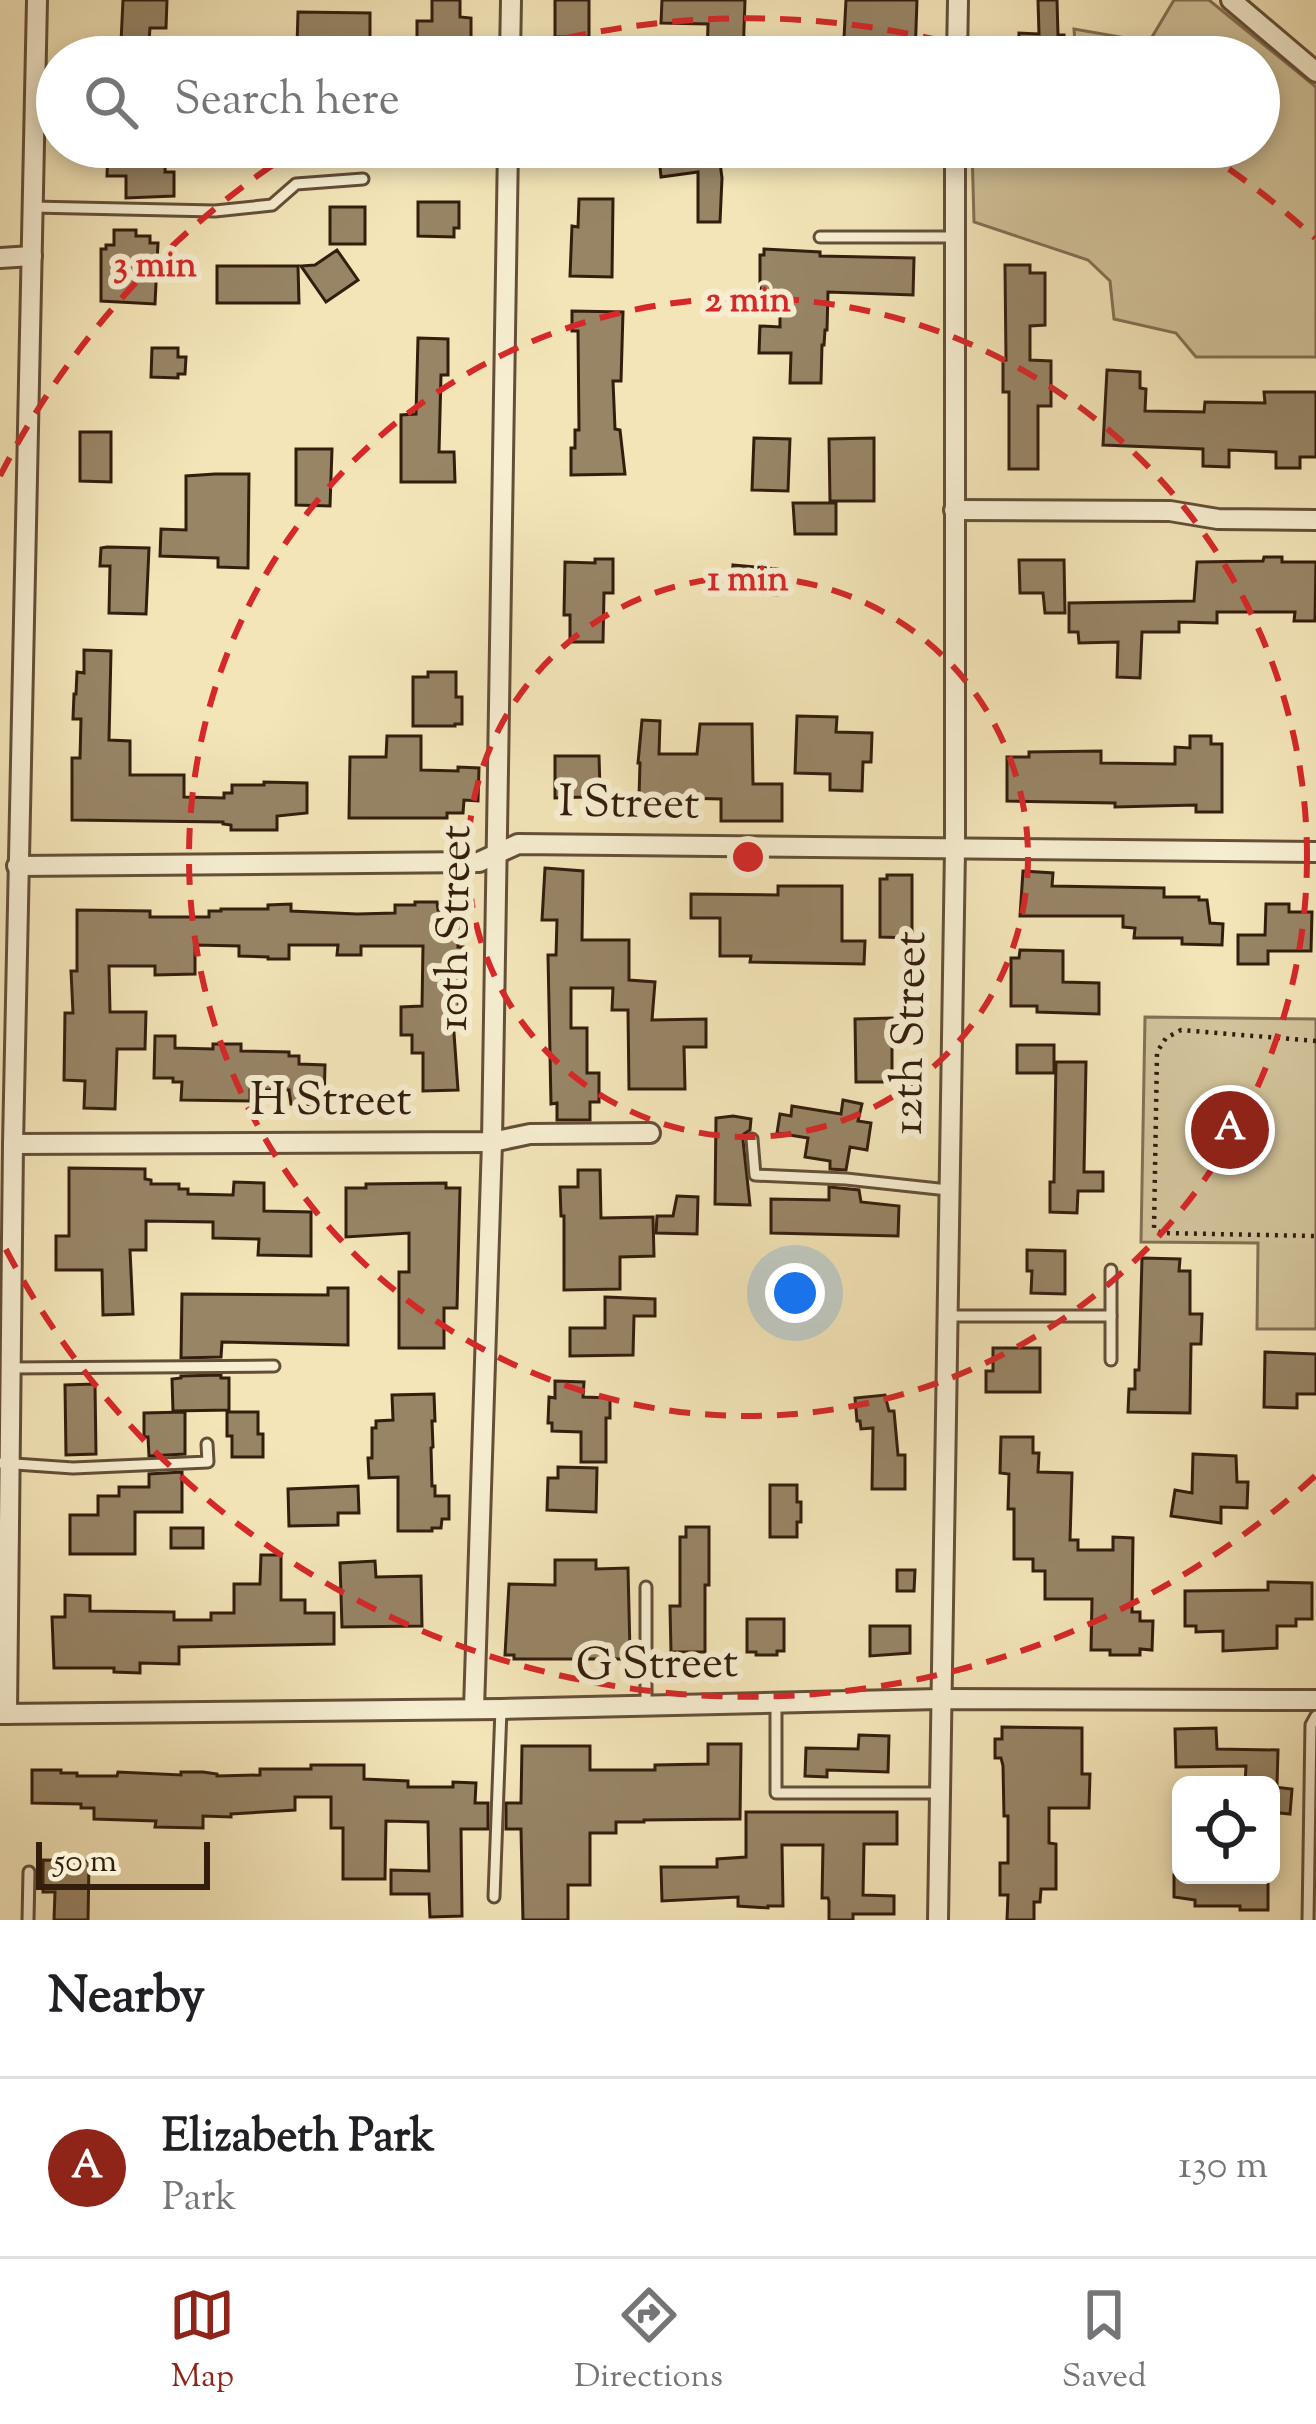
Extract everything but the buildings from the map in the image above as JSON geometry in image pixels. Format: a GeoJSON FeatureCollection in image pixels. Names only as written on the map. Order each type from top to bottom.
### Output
{"type":"FeatureCollection","features":[{"type":"Feature","properties":{"kind":"street"},"geometry":{"type":"LineString","coordinates":[[36,36],[37,0]]}},
{"type":"Feature","properties":{"kind":"street"},"geometry":{"type":"LineString","coordinates":[[510,36],[511,0]]}},
{"type":"Feature","properties":{"kind":"street"},"geometry":{"type":"LineString","coordinates":[[957,36],[958,0]]}},
{"type":"Feature","properties":{"kind":"street"},"geometry":{"type":"LineString","coordinates":[[1231,0],[1274,36]]}},
{"type":"Feature","properties":{"kind":"street"},"geometry":{"type":"LineString","coordinates":[[3,1714],[4,1463],[10,1368],[5,1246],[13,1144],[17,866],[10,766],[32,256],[36,41]]}},
{"type":"Feature","properties":{"kind":"street"},"geometry":{"type":"LineString","coordinates":[[1280,42],[1316,72]]}},
{"type":"Feature","properties":{"kind":"street","name":"10th Street"},"geometry":{"type":"LineString","coordinates":[[474,1709],[493,1142],[508,168]]}},
{"type":"Feature","properties":{"kind":"street","name":"12th Street"},"geometry":{"type":"LineString","coordinates":[[938,1920],[955,849],[956,168]]}},
{"type":"Feature","properties":{"kind":"street"},"geometry":{"type":"LineString","coordinates":[[0,258],[32,256]]}},
{"type":"Feature","properties":{"kind":"street"},"geometry":{"type":"LineString","coordinates":[[954,510],[1170,511],[1218,519],[1316,520]]}},
{"type":"Feature","properties":{"kind":"street","name":"I Street"},"geometry":{"type":"LineString","coordinates":[[17,866],[479,862],[518,844],[1316,852]]}},
{"type":"Feature","properties":{"kind":"street","name":"H Street"},"geometry":{"type":"LineString","coordinates":[[13,1144],[493,1142],[530,1134],[650,1133]]}},
{"type":"Feature","properties":{"kind":"street","name":"G Street"},"geometry":{"type":"LineString","coordinates":[[3,1714],[940,1700],[1316,1700]]}},
{"type":"Feature","properties":{"kind":"lane"},"geometry":{"type":"LineString","coordinates":[[32,207],[214,211],[272,205],[296,184],[364,179]]}},
{"type":"Feature","properties":{"kind":"lane"},"geometry":{"type":"LineString","coordinates":[[820,237],[954,237]]}},
{"type":"Feature","properties":{"kind":"lane"},"geometry":{"type":"LineString","coordinates":[[752,1138],[755,1175],[948,1190]]}},
{"type":"Feature","properties":{"kind":"lane"},"geometry":{"type":"LineString","coordinates":[[1111,1270],[1111,1360]]}},
{"type":"Feature","properties":{"kind":"lane"},"geometry":{"type":"LineString","coordinates":[[946,1316],[1111,1316]]}},
{"type":"Feature","properties":{"kind":"lane"},"geometry":{"type":"LineString","coordinates":[[10,1368],[274,1366]]}},
{"type":"Feature","properties":{"kind":"lane"},"geometry":{"type":"LineString","coordinates":[[4,1463],[73,1468],[208,1462],[207,1444]]}},
{"type":"Feature","properties":{"kind":"lane"},"geometry":{"type":"LineString","coordinates":[[646,1587],[646,1706]]}},
{"type":"Feature","properties":{"kind":"lane"},"geometry":{"type":"LineString","coordinates":[[776,1703],[776,1793],[939,1792]]}},
{"type":"Feature","properties":{"kind":"lane"},"geometry":{"type":"LineString","coordinates":[[494,1898],[501,1709]]}},
{"type":"Feature","properties":{"kind":"lane"},"geometry":{"type":"LineString","coordinates":[[1308,1920],[1311,1725],[1316,1716]]}},
{"type":"Feature","properties":{"kind":"lane"},"geometry":{"type":"LineString","coordinates":[[28,1920],[29,1872]]}},
{"type":"Feature","properties":{"kind":"path"},"geometry":{"type":"LineString","coordinates":[[1316,1041],[1181,1030],[1166,1039],[1157,1052],[1154,1229],[1162,1233],[1316,1236]]}},
{"type":"Feature","properties":{"kind":"shaded area"},"geometry":{"type":"Polygon","coordinates":[[[1174,0],[1209,0],[1253,36],[1153,36],[1174,0]]]}},
{"type":"Feature","properties":{"kind":"shaded area"},"geometry":{"type":"Polygon","coordinates":[[[1074,29],[1114,36],[1074,36],[1074,29]]]}},
{"type":"Feature","properties":{"kind":"shaded area"},"geometry":{"type":"Polygon","coordinates":[[[1280,58],[1316,87],[1316,357],[1196,357],[1176,333],[1114,319],[1110,281],[1088,260],[974,222],[973,168],[1280,168],[1280,58]]]}},
{"type":"Feature","properties":{"kind":"shaded area"},"geometry":{"type":"Polygon","coordinates":[[[1145,1017],[1316,1019],[1316,1329],[1257,1329],[1258,1243],[1141,1242],[1145,1017]]]}},
{"type":"Feature","properties":{"kind":"place","name":"Elizabeth Park"},"geometry":{"type":"Point","coordinates":[1230,1130]}}]}
